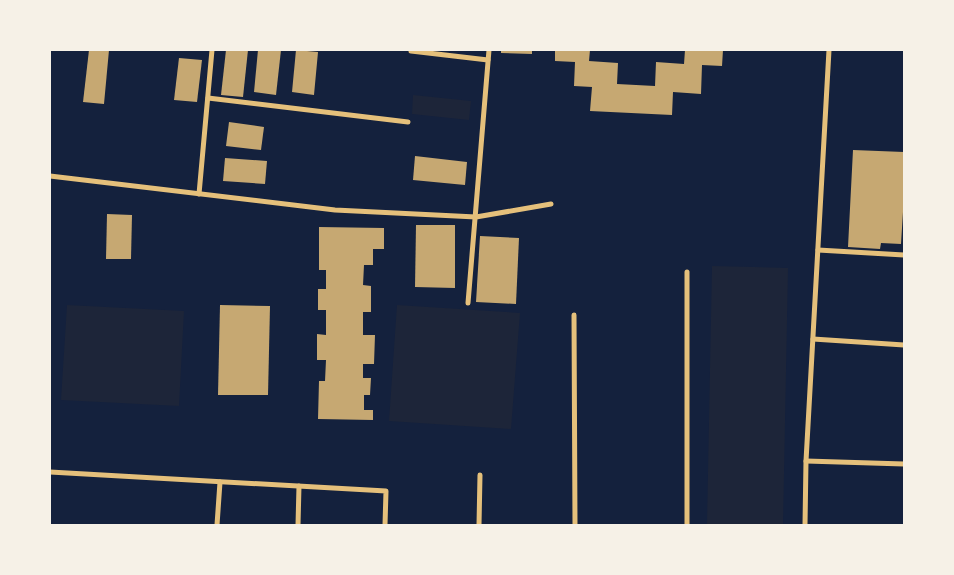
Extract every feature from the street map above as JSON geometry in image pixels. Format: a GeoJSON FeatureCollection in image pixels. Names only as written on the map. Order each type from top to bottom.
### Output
{"type":"FeatureCollection","features":[{"type":"Feature","properties":{"kind":"street"},"geometry":{"type":"LineString","coordinates":[[199,194],[212,50]]}},
{"type":"Feature","properties":{"kind":"street"},"geometry":{"type":"LineString","coordinates":[[468,303],[489,50]]}},
{"type":"Feature","properties":{"kind":"street"},"geometry":{"type":"LineString","coordinates":[[805,525],[812,339],[829,50]]}},
{"type":"Feature","properties":{"kind":"street"},"geometry":{"type":"LineString","coordinates":[[411,51],[488,60]]}},
{"type":"Feature","properties":{"kind":"street"},"geometry":{"type":"LineString","coordinates":[[208,98],[408,122]]}},
{"type":"Feature","properties":{"kind":"street"},"geometry":{"type":"LineString","coordinates":[[50,176],[335,210],[476,217],[551,204]]}},
{"type":"Feature","properties":{"kind":"street"},"geometry":{"type":"LineString","coordinates":[[818,250],[904,255]]}},
{"type":"Feature","properties":{"kind":"street"},"geometry":{"type":"LineString","coordinates":[[687,272],[687,525]]}},
{"type":"Feature","properties":{"kind":"street"},"geometry":{"type":"LineString","coordinates":[[574,315],[574,525]]}},
{"type":"Feature","properties":{"kind":"street"},"geometry":{"type":"LineString","coordinates":[[812,339],[904,345]]}},
{"type":"Feature","properties":{"kind":"street"},"geometry":{"type":"LineString","coordinates":[[806,461],[904,464]]}},
{"type":"Feature","properties":{"kind":"street"},"geometry":{"type":"LineString","coordinates":[[50,472],[386,491],[385,525]]}},
{"type":"Feature","properties":{"kind":"street"},"geometry":{"type":"LineString","coordinates":[[478,525],[480,475]]}},
{"type":"Feature","properties":{"kind":"street"},"geometry":{"type":"LineString","coordinates":[[217,525],[220,482]]}},
{"type":"Feature","properties":{"kind":"street"},"geometry":{"type":"LineString","coordinates":[[298,525],[299,486]]}},
{"type":"Feature","properties":{"kind":"shaded area"},"geometry":{"type":"Polygon","coordinates":[[[413,95],[471,101],[469,120],[412,114],[413,95]]]}},
{"type":"Feature","properties":{"kind":"shaded area"},"geometry":{"type":"Polygon","coordinates":[[[712,266],[788,268],[783,525],[707,525],[712,266]]]}},
{"type":"Feature","properties":{"kind":"shaded area"},"geometry":{"type":"Polygon","coordinates":[[[67,305],[184,311],[179,406],[61,400],[67,305]]]}},
{"type":"Feature","properties":{"kind":"shaded area"},"geometry":{"type":"Polygon","coordinates":[[[397,305],[520,313],[511,429],[389,421],[397,305]]]}},
{"type":"Feature","properties":{"kind":"building"},"geometry":{"type":"Polygon","coordinates":[[[89,50],[109,50],[104,104],[83,102],[89,50]]]}},
{"type":"Feature","properties":{"kind":"building"},"geometry":{"type":"Polygon","coordinates":[[[226,50],[248,50],[243,97],[221,95],[226,50]]]}},
{"type":"Feature","properties":{"kind":"building"},"geometry":{"type":"Polygon","coordinates":[[[258,50],[281,50],[276,95],[254,92],[258,50]]]}},
{"type":"Feature","properties":{"kind":"building"},"geometry":{"type":"Polygon","coordinates":[[[296,50],[318,52],[314,95],[292,92],[296,50]]]}},
{"type":"Feature","properties":{"kind":"building"},"geometry":{"type":"Polygon","coordinates":[[[501,50],[532,50],[532,54],[501,53],[501,50]]]}},
{"type":"Feature","properties":{"kind":"building"},"geometry":{"type":"Polygon","coordinates":[[[555,50],[590,50],[589,61],[618,63],[617,84],[655,86],[656,62],[684,64],[685,50],[723,50],[722,66],[702,65],[701,94],[673,92],[672,115],[590,111],[592,87],[574,86],[575,62],[555,61],[555,50]]]}},
{"type":"Feature","properties":{"kind":"building"},"geometry":{"type":"Polygon","coordinates":[[[179,58],[202,60],[197,102],[174,100],[179,58]]]}},
{"type":"Feature","properties":{"kind":"building"},"geometry":{"type":"Polygon","coordinates":[[[229,122],[264,127],[261,150],[226,146],[229,122]]]}},
{"type":"Feature","properties":{"kind":"building"},"geometry":{"type":"Polygon","coordinates":[[[853,150],[904,152],[901,244],[881,243],[880,249],[848,247],[853,150]]]}},
{"type":"Feature","properties":{"kind":"building"},"geometry":{"type":"Polygon","coordinates":[[[415,156],[467,162],[465,185],[413,180],[415,156]]]}},
{"type":"Feature","properties":{"kind":"building"},"geometry":{"type":"Polygon","coordinates":[[[225,158],[267,161],[265,184],[223,181],[225,158]]]}},
{"type":"Feature","properties":{"kind":"building"},"geometry":{"type":"Polygon","coordinates":[[[107,214],[132,215],[131,259],[106,259],[107,214]]]}},
{"type":"Feature","properties":{"kind":"building"},"geometry":{"type":"Polygon","coordinates":[[[416,225],[455,225],[455,288],[415,287],[416,225]]]}},
{"type":"Feature","properties":{"kind":"building"},"geometry":{"type":"Polygon","coordinates":[[[319,227],[384,228],[384,249],[373,249],[373,265],[364,265],[363,285],[371,286],[371,312],[363,312],[363,335],[375,335],[374,364],[363,364],[363,378],[371,378],[370,395],[364,395],[364,410],[373,410],[373,420],[318,419],[319,381],[325,381],[326,360],[317,360],[317,334],[326,335],[326,310],[318,310],[318,289],[326,289],[326,270],[319,270],[319,227]]]}},
{"type":"Feature","properties":{"kind":"building"},"geometry":{"type":"Polygon","coordinates":[[[480,236],[519,238],[516,304],[476,302],[480,236]]]}},
{"type":"Feature","properties":{"kind":"building"},"geometry":{"type":"Polygon","coordinates":[[[220,305],[270,306],[268,395],[218,395],[220,305]]]}}]}
